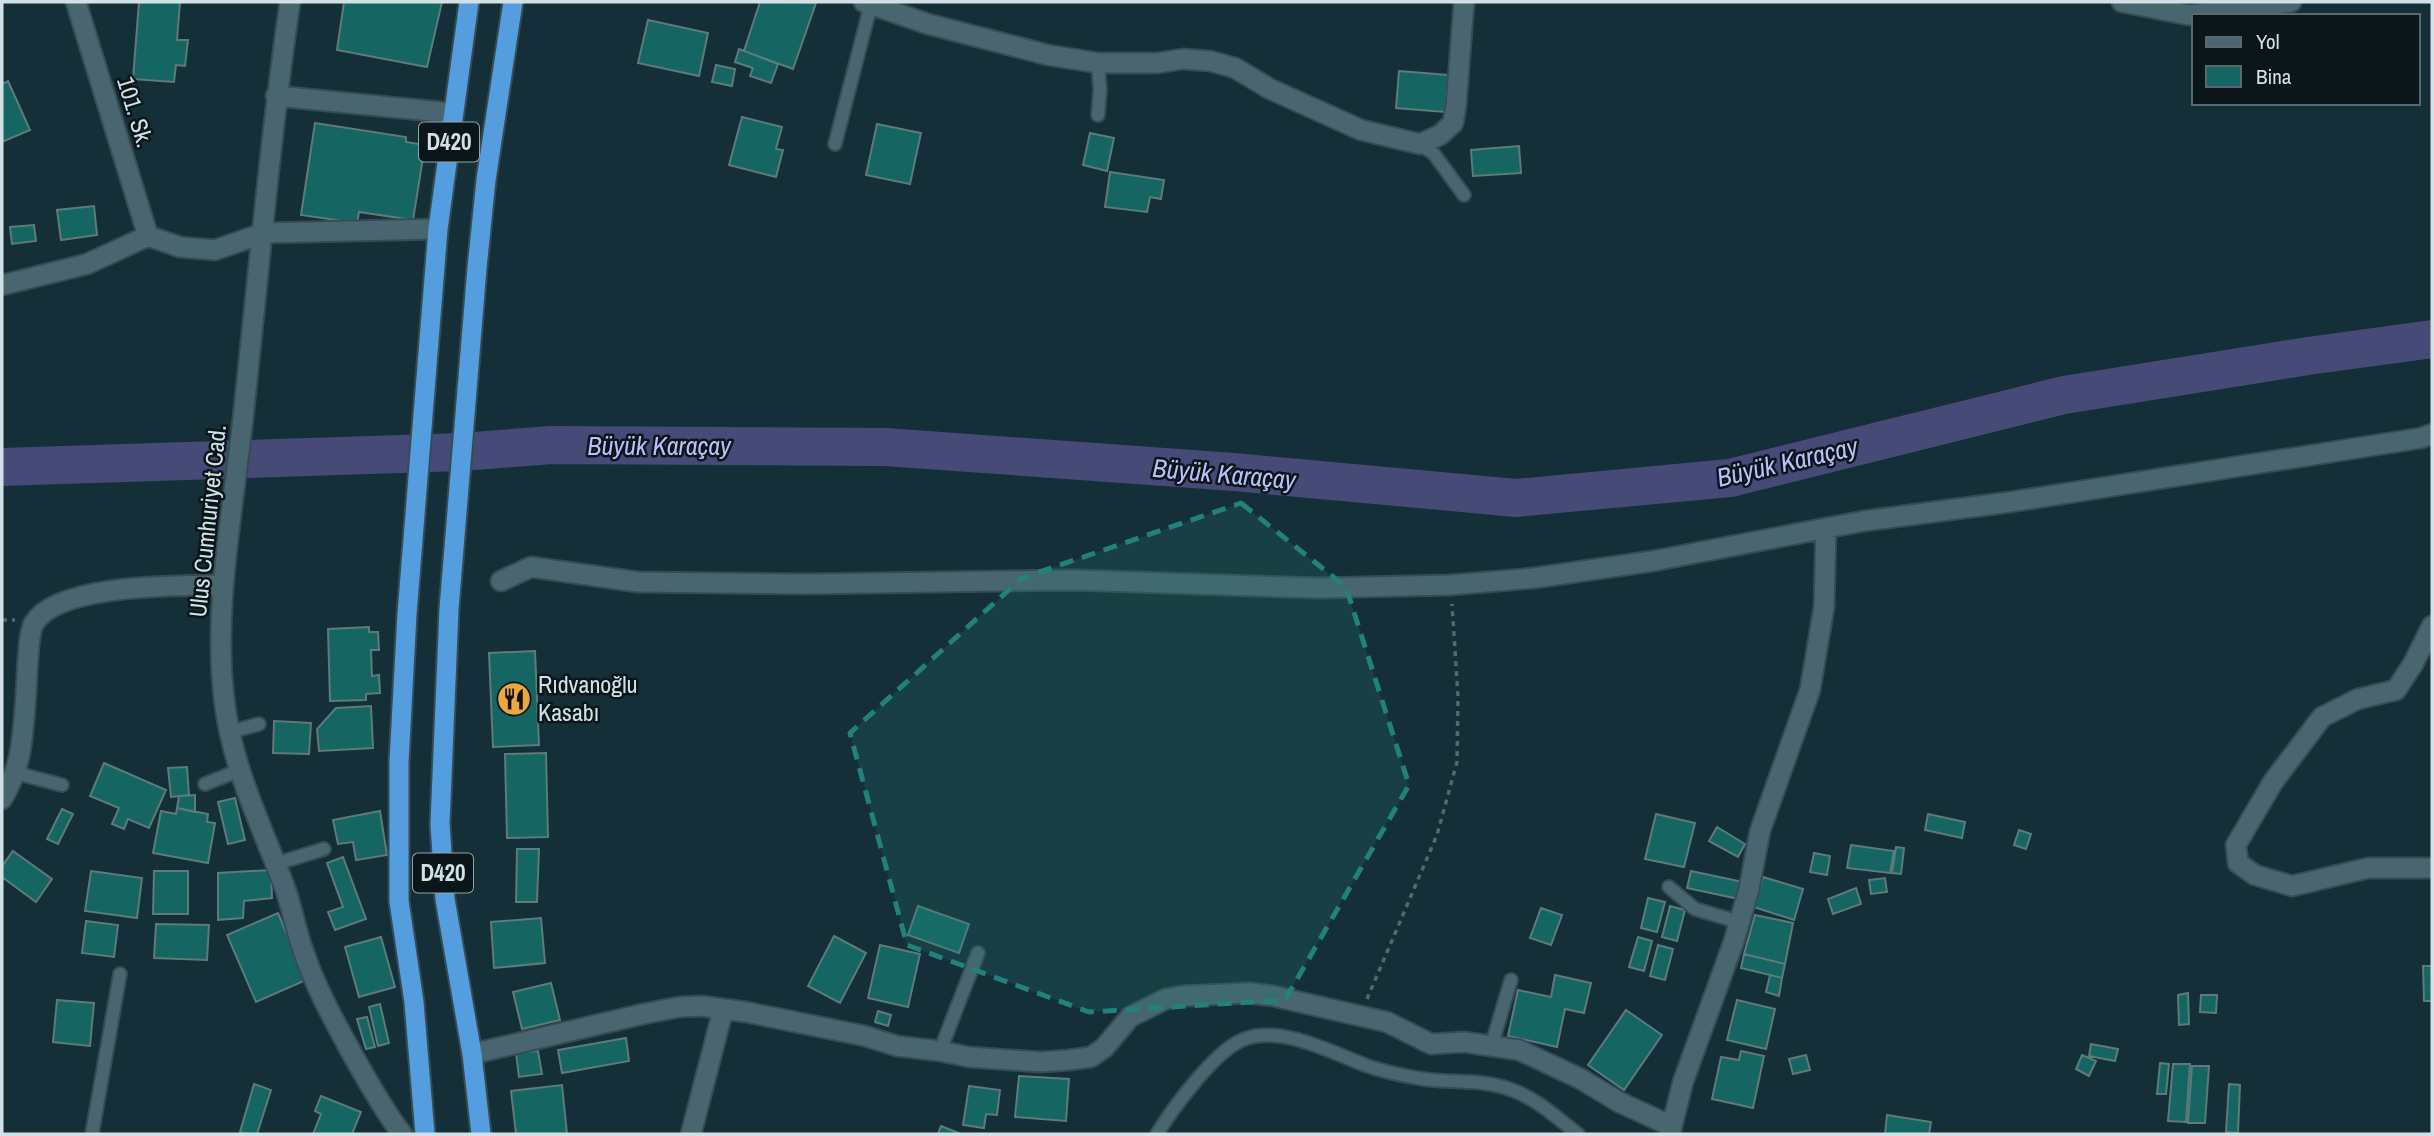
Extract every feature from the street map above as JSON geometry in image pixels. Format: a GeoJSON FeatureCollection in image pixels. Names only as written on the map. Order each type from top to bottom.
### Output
{"type":"FeatureCollection","features":[{"type":"Feature","properties":{"kind":"highway","name":"D420"},"geometry":{"type":"LineString","coordinates":[[425,1134],[414,1002],[399,901],[398,761],[438,229],[469,2]]}},
{"type":"Feature","properties":{"kind":"highway","name":"D420"},"geometry":{"type":"LineString","coordinates":[[481,1134],[472,1054],[445,899],[440,824],[449,609],[477,268],[488,167],[513,2]]}},
{"type":"Feature","properties":{"kind":"street","name":"101. Sk."},"geometry":{"type":"LineString","coordinates":[[76,2],[148,236]]}},
{"type":"Feature","properties":{"kind":"street","name":"Ulus Cumhuriyet Cad."},"geometry":{"type":"LineString","coordinates":[[290,2],[276,96],[264,233],[222,585],[223,684],[230,732],[240,770],[253,810],[292,906],[302,949],[325,1005],[379,1102],[402,1134]]}},
{"type":"Feature","properties":{"kind":"street"},"geometry":{"type":"LineString","coordinates":[[868,3],[928,24],[1048,55],[1098,63],[1157,63],[1183,59],[1210,61],[1236,68],[1270,89],[1361,130],[1420,144],[1440,135],[1452,123],[1457,106],[1464,2]]}},
{"type":"Feature","properties":{"kind":"street"},"geometry":{"type":"LineString","coordinates":[[2122,2],[2192,15]]}},
{"type":"Feature","properties":{"kind":"street"},"geometry":{"type":"LineString","coordinates":[[2197,14],[2291,2]]}},
{"type":"Feature","properties":{"kind":"street"},"geometry":{"type":"LineString","coordinates":[[276,96],[452,113]]}},
{"type":"Feature","properties":{"kind":"street"},"geometry":{"type":"LineString","coordinates":[[2,285],[87,264],[148,236],[180,247],[215,250],[264,233],[438,229]]}},
{"type":"Feature","properties":{"kind":"street"},"geometry":{"type":"LineString","coordinates":[[501,581],[531,567],[638,582],[821,584],[1074,580],[1318,588],[1450,584],[1534,578],[1653,561],[1864,521],[2202,473],[2432,435]]}},
{"type":"Feature","properties":{"kind":"street"},"geometry":{"type":"LineString","coordinates":[[472,1054],[679,1007],[701,1006],[746,1012],[865,1036],[897,1046],[969,1057],[1041,1062],[1091,1057],[1104,1048],[1130,1017],[1147,1006],[1182,996],[1249,993],[1359,1015],[1387,1023],[1431,1044],[1464,1042],[1520,1050],[1581,1079],[1670,1130],[1683,1082],[1749,889],[1760,831],[1810,690],[1824,607],[1826,528]]}},
{"type":"Feature","properties":{"kind":"street"},"geometry":{"type":"LineString","coordinates":[[2,799],[16,773],[23,729],[29,635],[34,622],[48,610],[82,596],[131,587],[222,585]]}},
{"type":"Feature","properties":{"kind":"street"},"geometry":{"type":"LineString","coordinates":[[2432,626],[2396,690],[2358,699],[2322,717],[2273,782],[2235,845],[2238,863],[2255,875],[2292,886],[2368,868],[2432,868]]}},
{"type":"Feature","properties":{"kind":"street"},"geometry":{"type":"LineString","coordinates":[[691,1134],[723,1010]]}},
{"type":"Feature","properties":{"kind":"lane"},"geometry":{"type":"LineString","coordinates":[[835,144],[868,3]]}},
{"type":"Feature","properties":{"kind":"lane"},"geometry":{"type":"LineString","coordinates":[[1098,63],[1098,115]]}},
{"type":"Feature","properties":{"kind":"lane"},"geometry":{"type":"LineString","coordinates":[[1420,144],[1434,154],[1464,195]]}},
{"type":"Feature","properties":{"kind":"lane"},"geometry":{"type":"LineString","coordinates":[[230,732],[259,724]]}},
{"type":"Feature","properties":{"kind":"lane"},"geometry":{"type":"LineString","coordinates":[[205,784],[240,770]]}},
{"type":"Feature","properties":{"kind":"lane"},"geometry":{"type":"LineString","coordinates":[[16,773],[62,785]]}},
{"type":"Feature","properties":{"kind":"lane"},"geometry":{"type":"LineString","coordinates":[[275,864],[324,849]]}},
{"type":"Feature","properties":{"kind":"lane"},"geometry":{"type":"LineString","coordinates":[[1669,887],[1695,909],[1739,922]]}},
{"type":"Feature","properties":{"kind":"lane"},"geometry":{"type":"LineString","coordinates":[[940,1051],[978,953]]}},
{"type":"Feature","properties":{"kind":"lane"},"geometry":{"type":"LineString","coordinates":[[92,1134],[120,974]]}},
{"type":"Feature","properties":{"kind":"lane"},"geometry":{"type":"LineString","coordinates":[[1492,1044],[1511,981]]}},
{"type":"Feature","properties":{"kind":"lane"},"geometry":{"type":"LineString","coordinates":[[1157,1134],[1171,1110],[1220,1054],[1243,1040],[1278,1035],[1330,1050],[1368,1066],[1417,1079],[1472,1081],[1510,1089],[1534,1100],[1578,1134]]}},
{"type":"Feature","properties":{"kind":"path"},"geometry":{"type":"LineString","coordinates":[[1359,1015],[1437,835],[1457,762],[1458,696],[1450,584]]}},
{"type":"Feature","properties":{"kind":"highlighted area"},"geometry":{"type":"Polygon","coordinates":[[[1241,503],[1346,587],[1409,785],[1285,1000],[1089,1012],[907,945],[850,733],[1022,578],[1241,503]]]}},
{"type":"Feature","properties":{"kind":"building"},"geometry":{"type":"Polygon","coordinates":[[[139,2],[180,2],[177,40],[188,40],[185,66],[176,65],[174,82],[133,79],[139,2]]]}},
{"type":"Feature","properties":{"kind":"building"},"geometry":{"type":"Polygon","coordinates":[[[344,2],[442,2],[427,67],[337,50],[344,2]]]}},
{"type":"Feature","properties":{"kind":"building"},"geometry":{"type":"Polygon","coordinates":[[[760,2],[816,3],[793,69],[744,51],[760,2]]]}},
{"type":"Feature","properties":{"kind":"building"},"geometry":{"type":"Polygon","coordinates":[[[648,20],[708,33],[699,76],[638,63],[648,20]]]}},
{"type":"Feature","properties":{"kind":"building"},"geometry":{"type":"Polygon","coordinates":[[[739,49],[778,64],[771,83],[750,76],[753,68],[735,62],[739,49]]]}},
{"type":"Feature","properties":{"kind":"building"},"geometry":{"type":"Polygon","coordinates":[[[716,65],[735,69],[732,86],[712,82],[716,65]]]}},
{"type":"Feature","properties":{"kind":"building"},"geometry":{"type":"Polygon","coordinates":[[[1399,71],[1448,75],[1445,112],[1396,108],[1399,71]]]}},
{"type":"Feature","properties":{"kind":"building"},"geometry":{"type":"Polygon","coordinates":[[[8,81],[30,130],[2,142],[2,84],[8,81]]]}},
{"type":"Feature","properties":{"kind":"building"},"geometry":{"type":"Polygon","coordinates":[[[742,117],[782,127],[776,149],[783,150],[776,177],[729,165],[742,117]]]}},
{"type":"Feature","properties":{"kind":"building"},"geometry":{"type":"Polygon","coordinates":[[[315,123],[406,137],[406,142],[425,145],[413,220],[359,212],[357,223],[301,215],[315,123]]]}},
{"type":"Feature","properties":{"kind":"building"},"geometry":{"type":"Polygon","coordinates":[[[877,124],[921,133],[910,184],[866,175],[877,124]]]}},
{"type":"Feature","properties":{"kind":"building"},"geometry":{"type":"Polygon","coordinates":[[[1090,133],[1114,138],[1107,171],[1083,165],[1090,133]]]}},
{"type":"Feature","properties":{"kind":"building"},"geometry":{"type":"Polygon","coordinates":[[[1519,146],[1521,173],[1473,176],[1471,150],[1519,146]]]}},
{"type":"Feature","properties":{"kind":"building"},"geometry":{"type":"Polygon","coordinates":[[[1110,172],[1164,180],[1161,199],[1150,197],[1147,212],[1105,207],[1110,172]]]}},
{"type":"Feature","properties":{"kind":"building"},"geometry":{"type":"Polygon","coordinates":[[[94,206],[97,235],[61,240],[57,210],[94,206]]]}},
{"type":"Feature","properties":{"kind":"building"},"geometry":{"type":"Polygon","coordinates":[[[34,225],[36,241],[12,244],[10,227],[34,225]]]}},
{"type":"Feature","properties":{"kind":"building"},"geometry":{"type":"Polygon","coordinates":[[[369,627],[369,632],[378,632],[379,650],[371,650],[372,676],[379,675],[380,693],[366,694],[366,700],[330,701],[328,629],[369,627]]]}},
{"type":"Feature","properties":{"kind":"building","name":"Rıdvanoğlu Kasabı"},"geometry":{"type":"Polygon","coordinates":[[[535,651],[539,745],[493,747],[489,653],[535,651]]]}},
{"type":"Feature","properties":{"kind":"building"},"geometry":{"type":"Polygon","coordinates":[[[371,706],[373,748],[319,751],[317,729],[336,708],[371,706]]]}},
{"type":"Feature","properties":{"kind":"building"},"geometry":{"type":"Polygon","coordinates":[[[274,721],[311,723],[309,754],[273,753],[274,721]]]}},
{"type":"Feature","properties":{"kind":"building"},"geometry":{"type":"Polygon","coordinates":[[[546,753],[548,837],[507,838],[505,754],[546,753]]]}},
{"type":"Feature","properties":{"kind":"building"},"geometry":{"type":"Polygon","coordinates":[[[104,763],[166,790],[149,828],[128,819],[124,829],[112,824],[119,808],[90,796],[104,763]]]}},
{"type":"Feature","properties":{"kind":"building"},"geometry":{"type":"Polygon","coordinates":[[[187,767],[189,795],[171,797],[168,768],[187,767]]]}},
{"type":"Feature","properties":{"kind":"building"},"geometry":{"type":"Polygon","coordinates":[[[195,795],[195,812],[177,808],[179,796],[195,795]]]}},
{"type":"Feature","properties":{"kind":"building"},"geometry":{"type":"Polygon","coordinates":[[[235,798],[245,840],[228,844],[218,802],[235,798]]]}},
{"type":"Feature","properties":{"kind":"building"},"geometry":{"type":"Polygon","coordinates":[[[177,808],[208,814],[207,822],[215,823],[208,863],[153,853],[161,811],[176,814],[177,808]]]}},
{"type":"Feature","properties":{"kind":"building"},"geometry":{"type":"Polygon","coordinates":[[[62,809],[73,814],[58,844],[47,839],[62,809]]]}},
{"type":"Feature","properties":{"kind":"building"},"geometry":{"type":"Polygon","coordinates":[[[380,811],[387,855],[356,860],[353,842],[338,844],[333,820],[380,811]]]}},
{"type":"Feature","properties":{"kind":"building"},"geometry":{"type":"Polygon","coordinates":[[[1656,814],[1695,823],[1684,867],[1645,859],[1656,814]]]}},
{"type":"Feature","properties":{"kind":"building"},"geometry":{"type":"Polygon","coordinates":[[[1928,814],[1965,822],[1962,838],[1925,830],[1928,814]]]}},
{"type":"Feature","properties":{"kind":"building"},"geometry":{"type":"Polygon","coordinates":[[[1717,827],[1745,844],[1738,857],[1709,841],[1717,827]]]}},
{"type":"Feature","properties":{"kind":"building"},"geometry":{"type":"Polygon","coordinates":[[[2019,830],[2031,834],[2026,849],[2014,845],[2019,830]]]}},
{"type":"Feature","properties":{"kind":"building"},"geometry":{"type":"Polygon","coordinates":[[[1851,845],[1894,851],[1890,873],[1847,868],[1851,845]]]}},
{"type":"Feature","properties":{"kind":"building"},"geometry":{"type":"Polygon","coordinates":[[[1896,847],[1904,848],[1901,874],[1892,873],[1896,847]]]}},
{"type":"Feature","properties":{"kind":"building"},"geometry":{"type":"Polygon","coordinates":[[[517,849],[539,849],[537,902],[516,902],[517,849]]]}},
{"type":"Feature","properties":{"kind":"building"},"geometry":{"type":"Polygon","coordinates":[[[13,851],[52,879],[36,902],[2,877],[2,866],[13,851]]]}},
{"type":"Feature","properties":{"kind":"building"},"geometry":{"type":"Polygon","coordinates":[[[1814,853],[1830,856],[1827,875],[1810,872],[1814,853]]]}},
{"type":"Feature","properties":{"kind":"building"},"geometry":{"type":"Polygon","coordinates":[[[343,857],[366,919],[335,930],[328,912],[343,907],[327,863],[343,857]]]}},
{"type":"Feature","properties":{"kind":"building"},"geometry":{"type":"Polygon","coordinates":[[[271,870],[272,898],[244,901],[243,918],[218,920],[218,873],[271,870]]]}},
{"type":"Feature","properties":{"kind":"building"},"geometry":{"type":"Polygon","coordinates":[[[91,871],[142,878],[137,918],[85,911],[91,871]]]}},
{"type":"Feature","properties":{"kind":"building"},"geometry":{"type":"Polygon","coordinates":[[[154,871],[188,871],[188,914],[153,914],[154,871]]]}},
{"type":"Feature","properties":{"kind":"building"},"geometry":{"type":"Polygon","coordinates":[[[1691,871],[1743,882],[1739,899],[1687,888],[1691,871]]]}},
{"type":"Feature","properties":{"kind":"building"},"geometry":{"type":"Polygon","coordinates":[[[1763,877],[1803,889],[1794,920],[1754,907],[1763,877]]]}},
{"type":"Feature","properties":{"kind":"building"},"geometry":{"type":"Polygon","coordinates":[[[1885,878],[1887,892],[1871,894],[1869,880],[1885,878]]]}},
{"type":"Feature","properties":{"kind":"building"},"geometry":{"type":"Polygon","coordinates":[[[1856,888],[1861,904],[1833,914],[1828,899],[1856,888]]]}},
{"type":"Feature","properties":{"kind":"building"},"geometry":{"type":"Polygon","coordinates":[[[1648,898],[1665,902],[1657,932],[1641,928],[1648,898]]]}},
{"type":"Feature","properties":{"kind":"building"},"geometry":{"type":"Polygon","coordinates":[[[918,906],[969,924],[959,953],[908,935],[918,906]]]}},
{"type":"Feature","properties":{"kind":"building"},"geometry":{"type":"Polygon","coordinates":[[[1670,906],[1685,910],[1677,941],[1662,937],[1670,906]]]}},
{"type":"Feature","properties":{"kind":"building"},"geometry":{"type":"Polygon","coordinates":[[[1541,908],[1562,915],[1551,945],[1530,938],[1541,908]]]}},
{"type":"Feature","properties":{"kind":"building"},"geometry":{"type":"Polygon","coordinates":[[[278,913],[306,980],[256,1002],[227,935],[278,913]]]}},
{"type":"Feature","properties":{"kind":"building"},"geometry":{"type":"Polygon","coordinates":[[[1755,915],[1793,923],[1785,964],[1744,954],[1755,915]]]}},
{"type":"Feature","properties":{"kind":"building"},"geometry":{"type":"Polygon","coordinates":[[[541,918],[545,963],[494,968],[491,922],[541,918]]]}},
{"type":"Feature","properties":{"kind":"building"},"geometry":{"type":"Polygon","coordinates":[[[86,921],[118,925],[114,957],[82,953],[86,921]]]}},
{"type":"Feature","properties":{"kind":"building"},"geometry":{"type":"Polygon","coordinates":[[[156,924],[209,925],[207,960],[154,958],[156,924]]]}},
{"type":"Feature","properties":{"kind":"building"},"geometry":{"type":"Polygon","coordinates":[[[834,936],[866,953],[840,1003],[808,986],[834,936]]]}},
{"type":"Feature","properties":{"kind":"building"},"geometry":{"type":"Polygon","coordinates":[[[381,937],[395,987],[359,997],[345,947],[381,937]]]}},
{"type":"Feature","properties":{"kind":"building"},"geometry":{"type":"Polygon","coordinates":[[[1638,937],[1652,941],[1644,971],[1629,967],[1638,937]]]}},
{"type":"Feature","properties":{"kind":"building"},"geometry":{"type":"Polygon","coordinates":[[[880,945],[920,954],[908,1007],[868,998],[880,945]]]}},
{"type":"Feature","properties":{"kind":"building"},"geometry":{"type":"Polygon","coordinates":[[[1658,945],[1673,949],[1665,980],[1650,976],[1658,945]]]}},
{"type":"Feature","properties":{"kind":"building"},"geometry":{"type":"Polygon","coordinates":[[[1744,954],[1785,964],[1782,978],[1741,968],[1744,954]]]}},
{"type":"Feature","properties":{"kind":"building"},"geometry":{"type":"Polygon","coordinates":[[[2423,966],[2432,966],[2432,1001],[2424,1001],[2423,966]]]}},
{"type":"Feature","properties":{"kind":"building"},"geometry":{"type":"Polygon","coordinates":[[[1555,975],[1591,983],[1584,1013],[1565,1009],[1557,1047],[1508,1036],[1518,990],[1551,997],[1555,975]]]}},
{"type":"Feature","properties":{"kind":"building"},"geometry":{"type":"Polygon","coordinates":[[[1770,975],[1782,978],[1779,996],[1766,992],[1770,975]]]}},
{"type":"Feature","properties":{"kind":"building"},"geometry":{"type":"Polygon","coordinates":[[[551,983],[560,1020],[522,1029],[513,992],[551,983]]]}},
{"type":"Feature","properties":{"kind":"building"},"geometry":{"type":"Polygon","coordinates":[[[2188,993],[2189,1024],[2179,1025],[2178,995],[2188,993]]]}},
{"type":"Feature","properties":{"kind":"building"},"geometry":{"type":"Polygon","coordinates":[[[2201,995],[2217,995],[2216,1013],[2200,1012],[2201,995]]]}},
{"type":"Feature","properties":{"kind":"building"},"geometry":{"type":"Polygon","coordinates":[[[57,1000],[94,1003],[90,1046],[53,1042],[57,1000]]]}},
{"type":"Feature","properties":{"kind":"building"},"geometry":{"type":"Polygon","coordinates":[[[1737,1000],[1775,1009],[1766,1049],[1727,1040],[1737,1000]]]}},
{"type":"Feature","properties":{"kind":"building"},"geometry":{"type":"Polygon","coordinates":[[[380,1004],[389,1043],[378,1046],[369,1007],[380,1004]]]}},
{"type":"Feature","properties":{"kind":"building"},"geometry":{"type":"Polygon","coordinates":[[[1626,1010],[1662,1035],[1624,1090],[1588,1065],[1626,1010]]]}},
{"type":"Feature","properties":{"kind":"building"},"geometry":{"type":"Polygon","coordinates":[[[878,1011],[891,1015],[888,1026],[875,1022],[878,1011]]]}},
{"type":"Feature","properties":{"kind":"building"},"geometry":{"type":"Polygon","coordinates":[[[367,1017],[375,1047],[366,1049],[357,1019],[367,1017]]]}},
{"type":"Feature","properties":{"kind":"building"},"geometry":{"type":"Polygon","coordinates":[[[626,1038],[629,1061],[562,1073],[558,1050],[626,1038]]]}},
{"type":"Feature","properties":{"kind":"building"},"geometry":{"type":"Polygon","coordinates":[[[2091,1044],[2118,1049],[2115,1061],[2089,1056],[2091,1044]]]}},
{"type":"Feature","properties":{"kind":"building"},"geometry":{"type":"Polygon","coordinates":[[[538,1051],[542,1074],[519,1077],[516,1053],[538,1051]]]}},
{"type":"Feature","properties":{"kind":"building"},"geometry":{"type":"Polygon","coordinates":[[[1741,1051],[1764,1056],[1753,1108],[1712,1099],[1721,1057],[1739,1060],[1741,1051]]]}},
{"type":"Feature","properties":{"kind":"building"},"geometry":{"type":"Polygon","coordinates":[[[1806,1055],[1810,1070],[1793,1074],[1789,1059],[1806,1055]]]}},
{"type":"Feature","properties":{"kind":"building"},"geometry":{"type":"Polygon","coordinates":[[[2082,1055],[2096,1061],[2089,1076],[2076,1069],[2082,1055]]]}},
{"type":"Feature","properties":{"kind":"building"},"geometry":{"type":"Polygon","coordinates":[[[2160,1063],[2169,1064],[2166,1094],[2157,1094],[2160,1063]]]}},
{"type":"Feature","properties":{"kind":"building"},"geometry":{"type":"Polygon","coordinates":[[[2173,1064],[2190,1064],[2186,1122],[2168,1121],[2173,1064]]]}},
{"type":"Feature","properties":{"kind":"building"},"geometry":{"type":"Polygon","coordinates":[[[2192,1066],[2209,1066],[2205,1123],[2188,1123],[2192,1066]]]}},
{"type":"Feature","properties":{"kind":"building"},"geometry":{"type":"Polygon","coordinates":[[[1019,1076],[1069,1079],[1066,1121],[1015,1117],[1019,1076]]]}},
{"type":"Feature","properties":{"kind":"building"},"geometry":{"type":"Polygon","coordinates":[[[254,1084],[271,1090],[257,1134],[249,1134],[240,1132],[254,1084]]]}},
{"type":"Feature","properties":{"kind":"building"},"geometry":{"type":"Polygon","coordinates":[[[2229,1084],[2240,1085],[2238,1133],[2226,1132],[2229,1084]]]}},
{"type":"Feature","properties":{"kind":"building"},"geometry":{"type":"Polygon","coordinates":[[[562,1085],[567,1134],[516,1134],[511,1091],[562,1085]]]}},
{"type":"Feature","properties":{"kind":"building"},"geometry":{"type":"Polygon","coordinates":[[[969,1086],[1000,1090],[997,1115],[986,1114],[984,1128],[963,1125],[969,1086]]]}},
{"type":"Feature","properties":{"kind":"building"},"geometry":{"type":"Polygon","coordinates":[[[321,1096],[361,1112],[352,1134],[313,1134],[321,1114],[315,1111],[321,1096]]]}},
{"type":"Feature","properties":{"kind":"building"},"geometry":{"type":"Polygon","coordinates":[[[1887,1115],[1931,1122],[1929,1134],[1885,1134],[1887,1115]]]}},
{"type":"Feature","properties":{"kind":"building"},"geometry":{"type":"Polygon","coordinates":[[[941,1126],[961,1134],[938,1134],[941,1126]]]}},
{"type":"Feature","properties":{"kind":"waterway","name":"Büyük Karaçay"},"geometry":{"type":"LineString","coordinates":[[2,467],[462,452],[551,445],[885,447],[1234,472],[1516,498],[1730,478],[2064,395],[2432,339]]}},
{"type":"Feature","properties":{"kind":"place","name":"Rıdvanoğlu Kasabı"},"geometry":{"type":"Point","coordinates":[514,699]}}]}
